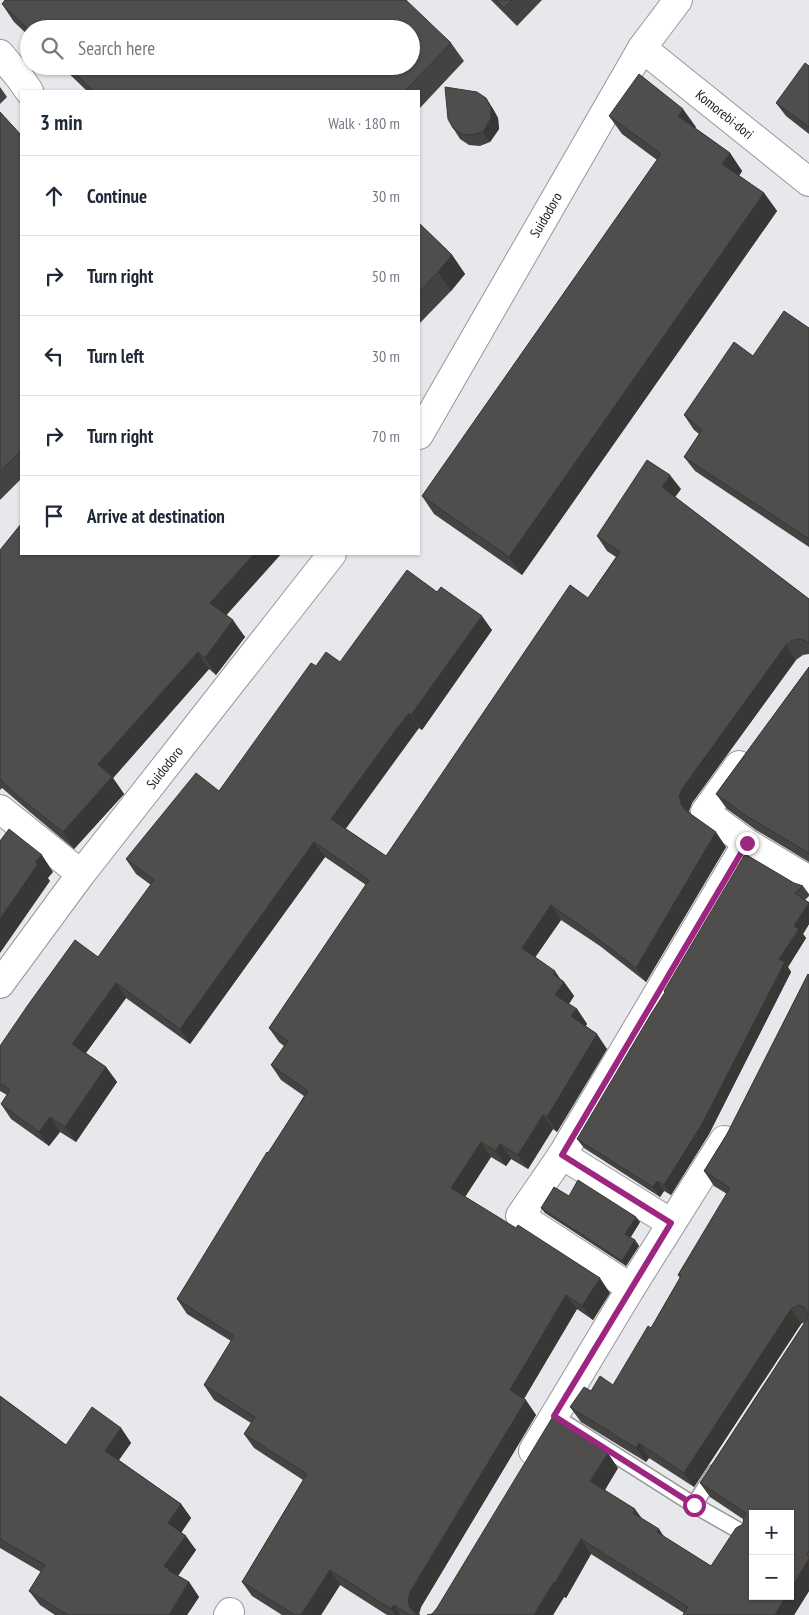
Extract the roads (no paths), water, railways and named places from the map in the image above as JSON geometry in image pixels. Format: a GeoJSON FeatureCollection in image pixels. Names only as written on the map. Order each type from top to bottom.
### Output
{"type":"FeatureCollection","features":[{"type":"Feature","properties":{"kind":"street","name":"Suidodoro"},"geometry":{"type":"LineString","coordinates":[[420,433],[642,48],[678,0]]}},
{"type":"Feature","properties":{"kind":"street","name":"Komorebi-dori"},"geometry":{"type":"LineString","coordinates":[[642,48],[809,182]]}},
{"type":"Feature","properties":{"kind":"street"},"geometry":{"type":"LineString","coordinates":[[0,54],[28,90]]}},
{"type":"Feature","properties":{"kind":"street","name":"Suidodoro"},"geometry":{"type":"LineString","coordinates":[[0,984],[80,874],[331,555]]}},
{"type":"Feature","properties":{"kind":"street"},"geometry":{"type":"LineString","coordinates":[[751,748],[705,812],[747,843],[809,880]]}},
{"type":"Feature","properties":{"kind":"street"},"geometry":{"type":"LineString","coordinates":[[0,809],[80,874]]}},
{"type":"Feature","properties":{"kind":"street"},"geometry":{"type":"LineString","coordinates":[[632,1288],[520,1216],[562,1155],[747,843]]}},
{"type":"Feature","properties":{"kind":"street"},"geometry":{"type":"LineString","coordinates":[[519,1474],[671,1223],[723,1142],[736,1116]]}},
{"type":"Feature","properties":{"kind":"street"},"geometry":{"type":"LineString","coordinates":[[562,1155],[671,1223]]}},
{"type":"Feature","properties":{"kind":"lane"},"geometry":{"type":"LineString","coordinates":[[554,1416],[694,1505],[745,1534]]}},
{"type":"Feature","properties":{"kind":"lane"},"geometry":{"type":"LineString","coordinates":[[694,1505],[725,1457]]}}]}
